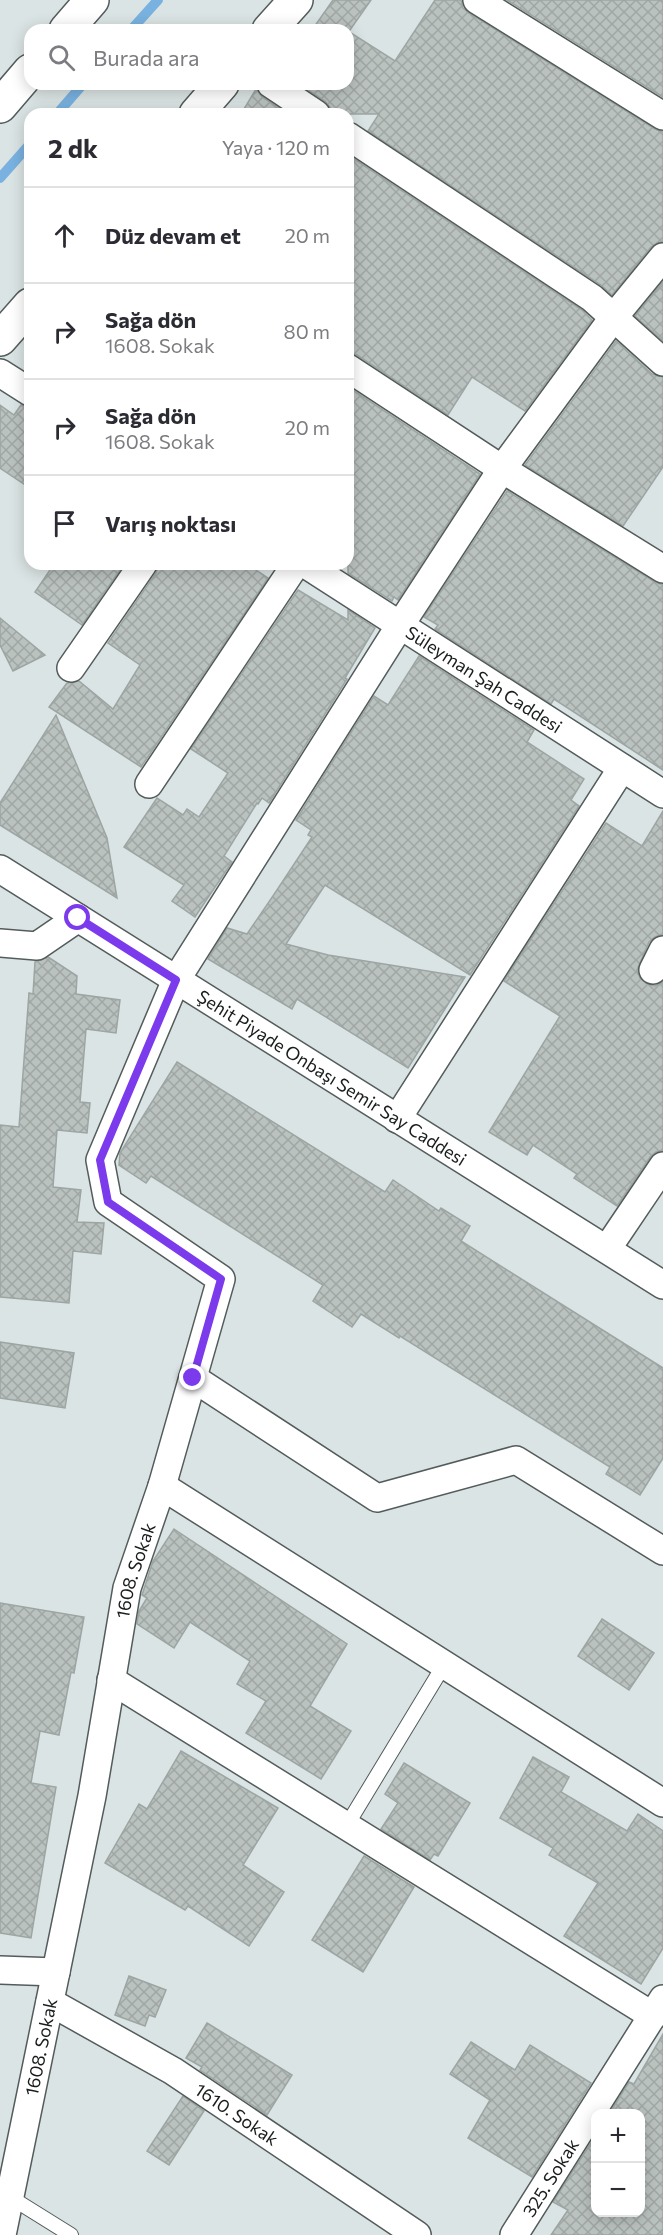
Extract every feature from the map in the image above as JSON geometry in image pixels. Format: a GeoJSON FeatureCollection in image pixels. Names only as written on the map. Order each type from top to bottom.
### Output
{"type":"FeatureCollection","features":[{"type":"Feature","properties":{"kind":"street"},"geometry":{"type":"LineString","coordinates":[[71,24],[92,0]]}},
{"type":"Feature","properties":{"kind":"street"},"geometry":{"type":"LineString","coordinates":[[274,24],[296,0]]}},
{"type":"Feature","properties":{"kind":"street"},"geometry":{"type":"LineString","coordinates":[[477,0],[663,116]]}},
{"type":"Feature","properties":{"kind":"street"},"geometry":{"type":"LineString","coordinates":[[0,106],[24,78]]}},
{"type":"Feature","properties":{"kind":"street"},"geometry":{"type":"LineString","coordinates":[[201,108],[217,90]]}},
{"type":"Feature","properties":{"kind":"street"},"geometry":{"type":"LineString","coordinates":[[280,90],[307,108]]}},
{"type":"Feature","properties":{"kind":"street"},"geometry":{"type":"LineString","coordinates":[[354,139],[592,298],[663,362]]}},
{"type":"Feature","properties":{"kind":"street"},"geometry":{"type":"LineString","coordinates":[[176,980],[502,468],[613,318],[663,257]]}},
{"type":"Feature","properties":{"kind":"street"},"geometry":{"type":"LineString","coordinates":[[0,339],[24,312]]}},
{"type":"Feature","properties":{"kind":"street"},"geometry":{"type":"LineString","coordinates":[[354,372],[663,569]]}},
{"type":"Feature","properties":{"kind":"street"},"geometry":{"type":"LineString","coordinates":[[0,373],[24,388]]}},
{"type":"Feature","properties":{"kind":"street"},"geometry":{"type":"LineString","coordinates":[[71,668],[139,570]]}},
{"type":"Feature","properties":{"kind":"street"},"geometry":{"type":"LineString","coordinates":[[149,784],[292,570]]}},
{"type":"Feature","properties":{"kind":"street","name":"Süleyman Şah Caddesi"},"geometry":{"type":"LineString","coordinates":[[314,570],[399,627],[663,794]]}},
{"type":"Feature","properties":{"kind":"street"},"geometry":{"type":"LineString","coordinates":[[397,1119],[622,768]]}},
{"type":"Feature","properties":{"kind":"street","name":"Şehit Piyade Onbaşı Semir Say Caddesi"},"geometry":{"type":"LineString","coordinates":[[0,868],[663,1285]]}},
{"type":"Feature","properties":{"kind":"street"},"geometry":{"type":"LineString","coordinates":[[0,943],[37,946],[78,918]]}},
{"type":"Feature","properties":{"kind":"street","name":"1608. Sokak"},"geometry":{"type":"LineString","coordinates":[[2,2235],[92,1796],[127,1588],[162,1486],[221,1279],[108,1202],[100,1160],[176,980]]}},
{"type":"Feature","properties":{"kind":"street"},"geometry":{"type":"LineString","coordinates":[[607,1249],[663,1166]]}},
{"type":"Feature","properties":{"kind":"street"},"geometry":{"type":"LineString","coordinates":[[193,1378],[376,1498],[516,1460],[663,1551]]}},
{"type":"Feature","properties":{"kind":"street"},"geometry":{"type":"LineString","coordinates":[[162,1486],[663,1803]]}},
{"type":"Feature","properties":{"kind":"street"},"geometry":{"type":"LineString","coordinates":[[111,1680],[347,1825],[658,2007]]}},
{"type":"Feature","properties":{"kind":"street"},"geometry":{"type":"LineString","coordinates":[[0,1970],[56,1972]]}},
{"type":"Feature","properties":{"kind":"street","name":"1610. Sokak"},"geometry":{"type":"LineString","coordinates":[[50,2002],[173,2071],[417,2235]]}},
{"type":"Feature","properties":{"kind":"street","name":"325. Sokak"},"geometry":{"type":"LineString","coordinates":[[514,2235],[658,2007]]}},
{"type":"Feature","properties":{"kind":"lane"},"geometry":{"type":"LineString","coordinates":[[347,1825],[444,1665]]}},
{"type":"Feature","properties":{"kind":"lane"},"geometry":{"type":"LineString","coordinates":[[10,2197],[71,2235]]}},
{"type":"Feature","properties":{"kind":"building"},"geometry":{"type":"Polygon","coordinates":[[[333,0],[371,0],[354,24],[316,24],[333,0]]]}},
{"type":"Feature","properties":{"kind":"building"},"geometry":{"type":"Polygon","coordinates":[[[435,0],[461,0],[463,8],[469,13],[663,132],[663,242],[651,247],[612,295],[601,285],[368,131],[379,114],[354,114],[354,108],[330,108],[325,101],[308,90],[354,90],[354,35],[395,61],[435,0]]]}},
{"type":"Feature","properties":{"kind":"building"},"geometry":{"type":"Polygon","coordinates":[[[507,0],[663,0],[663,97],[507,0]]]}},
{"type":"Feature","properties":{"kind":"building"},"geometry":{"type":"Polygon","coordinates":[[[257,90],[262,97],[279,108],[245,108],[257,90]]]}},
{"type":"Feature","properties":{"kind":"building"},"geometry":{"type":"Polygon","coordinates":[[[354,159],[582,310],[592,320],[525,411],[472,377],[448,415],[354,354],[354,159]]]}},
{"type":"Feature","properties":{"kind":"building"},"geometry":{"type":"Polygon","coordinates":[[[663,282],[663,341],[635,316],[663,282]]]}},
{"type":"Feature","properties":{"kind":"building"},"geometry":{"type":"Polygon","coordinates":[[[616,341],[652,374],[663,377],[663,467],[623,526],[525,465],[616,341]]]}},
{"type":"Feature","properties":{"kind":"building"},"geometry":{"type":"Polygon","coordinates":[[[354,391],[480,474],[398,600],[394,597],[392,601],[348,573],[348,570],[354,570],[354,391]]]}},
{"type":"Feature","properties":{"kind":"building"},"geometry":{"type":"Polygon","coordinates":[[[0,405],[14,415],[21,405],[24,406],[24,484],[0,468],[0,405]]]}},
{"type":"Feature","properties":{"kind":"building"},"geometry":{"type":"Polygon","coordinates":[[[507,491],[663,585],[663,770],[554,699],[551,704],[435,629],[438,625],[424,617],[507,491]]]}},
{"type":"Feature","properties":{"kind":"building"},"geometry":{"type":"Polygon","coordinates":[[[50,570],[120,570],[82,625],[35,592],[50,570]]]}},
{"type":"Feature","properties":{"kind":"building"},"geometry":{"type":"Polygon","coordinates":[[[157,570],[256,570],[268,578],[141,767],[49,707],[67,683],[79,681],[113,709],[140,665],[108,643],[157,570]]]}},
{"type":"Feature","properties":{"kind":"building"},"geometry":{"type":"Polygon","coordinates":[[[298,590],[348,620],[348,610],[375,628],[345,678],[347,679],[269,803],[262,798],[257,803],[224,856],[232,862],[195,917],[172,901],[184,885],[124,847],[157,798],[183,815],[187,809],[199,817],[228,773],[191,749],[298,590]]]}},
{"type":"Feature","properties":{"kind":"building"},"geometry":{"type":"Polygon","coordinates":[[[0,618],[45,655],[13,671],[0,645],[0,618]]]}},
{"type":"Feature","properties":{"kind":"building"},"geometry":{"type":"Polygon","coordinates":[[[419,656],[534,730],[527,742],[584,779],[571,800],[579,806],[470,975],[325,885],[286,944],[328,955],[465,977],[408,1068],[297,999],[292,1009],[208,959],[227,928],[247,934],[312,837],[308,835],[311,830],[296,820],[374,696],[388,705],[419,656]]]}},
{"type":"Feature","properties":{"kind":"building"},"geometry":{"type":"Polygon","coordinates":[[[56,715],[107,838],[117,898],[0,825],[0,803],[56,715]]]}},
{"type":"Feature","properties":{"kind":"building"},"geometry":{"type":"Polygon","coordinates":[[[663,811],[663,934],[649,942],[637,970],[640,978],[647,984],[655,986],[663,982],[663,1150],[650,1157],[617,1206],[574,1178],[577,1174],[533,1145],[527,1155],[489,1132],[560,1016],[504,981],[606,823],[642,846],[663,811]]]}},
{"type":"Feature","properties":{"kind":"building"},"geometry":{"type":"Polygon","coordinates":[[[48,957],[77,976],[76,994],[120,1000],[116,1033],[86,1029],[80,1102],[90,1103],[87,1133],[57,1130],[53,1187],[81,1190],[77,1222],[104,1223],[101,1254],[73,1251],[69,1303],[0,1297],[0,1125],[19,1127],[29,993],[33,994],[35,962],[48,957]]]}},
{"type":"Feature","properties":{"kind":"building"},"geometry":{"type":"Polygon","coordinates":[[[177,1062],[385,1192],[393,1180],[439,1211],[441,1208],[470,1226],[461,1241],[663,1368],[663,1458],[640,1495],[606,1474],[610,1467],[400,1336],[399,1338],[361,1314],[352,1327],[313,1301],[323,1285],[151,1176],[146,1183],[119,1165],[120,1153],[177,1062]]]}},
{"type":"Feature","properties":{"kind":"building"},"geometry":{"type":"Polygon","coordinates":[[[0,1342],[74,1353],[65,1408],[0,1398],[0,1342]]]}},
{"type":"Feature","properties":{"kind":"building"},"geometry":{"type":"Polygon","coordinates":[[[174,1529],[347,1644],[310,1706],[351,1731],[321,1779],[246,1733],[266,1701],[237,1684],[250,1661],[190,1622],[174,1648],[137,1624],[139,1611],[147,1598],[142,1595],[153,1561],[174,1529]]]}},
{"type":"Feature","properties":{"kind":"building"},"geometry":{"type":"Polygon","coordinates":[[[0,1603],[84,1617],[74,1673],[71,1672],[59,1735],[40,1731],[31,1783],[56,1787],[31,1938],[0,1933],[0,1603]]]}},
{"type":"Feature","properties":{"kind":"building"},"geometry":{"type":"Polygon","coordinates":[[[602,1619],[654,1653],[629,1690],[578,1656],[602,1619]]]}},
{"type":"Feature","properties":{"kind":"building"},"geometry":{"type":"Polygon","coordinates":[[[181,1751],[278,1808],[243,1865],[284,1892],[249,1946],[188,1906],[185,1910],[105,1863],[139,1804],[147,1809],[181,1751]]]}},
{"type":"Feature","properties":{"kind":"building"},"geometry":{"type":"Polygon","coordinates":[[[533,1757],[569,1777],[561,1792],[627,1831],[638,1814],[663,1831],[663,1948],[641,1984],[564,1936],[598,1883],[549,1855],[553,1848],[500,1818],[533,1757]]]}},
{"type":"Feature","properties":{"kind":"building"},"geometry":{"type":"Polygon","coordinates":[[[404,1763],[470,1803],[438,1856],[434,1854],[430,1860],[381,1829],[398,1803],[385,1794],[404,1763]]]}},
{"type":"Feature","properties":{"kind":"building"},"geometry":{"type":"Polygon","coordinates":[[[364,1856],[414,1887],[363,1972],[312,1940],[364,1856]]]}},
{"type":"Feature","properties":{"kind":"building"},"geometry":{"type":"Polygon","coordinates":[[[129,1976],[166,1990],[155,2017],[149,2015],[145,2026],[115,2015],[129,1976]]]}},
{"type":"Feature","properties":{"kind":"building"},"geometry":{"type":"Polygon","coordinates":[[[207,2023],[292,2075],[267,2115],[200,2070],[202,2067],[186,2058],[207,2023]]]}},
{"type":"Feature","properties":{"kind":"building"},"geometry":{"type":"Polygon","coordinates":[[[663,2034],[663,2235],[551,2235],[568,2210],[553,2202],[591,2143],[591,2217],[645,2217],[645,2109],[612,2109],[629,2082],[634,2084],[663,2034]]]}},
{"type":"Feature","properties":{"kind":"building"},"geometry":{"type":"Polygon","coordinates":[[[471,2042],[515,2070],[530,2045],[591,2083],[532,2177],[468,2138],[490,2100],[450,2074],[471,2042]]]}},
{"type":"Feature","properties":{"kind":"building"},"geometry":{"type":"Polygon","coordinates":[[[183,2096],[204,2111],[169,2165],[147,2151],[183,2096]]]}},
{"type":"Feature","properties":{"kind":"waterway"},"geometry":{"type":"LineString","coordinates":[[136,24],[158,0]]}},
{"type":"Feature","properties":{"kind":"waterway"},"geometry":{"type":"LineString","coordinates":[[62,108],[78,90]]}},
{"type":"Feature","properties":{"kind":"waterway"},"geometry":{"type":"LineString","coordinates":[[0,178],[24,151]]}},
{"type":"Feature","properties":{"kind":"route"},"geometry":{"type":"LineString","coordinates":[[78,918],[176,980],[100,1160],[108,1202],[221,1279],[193,1378]]}}]}
